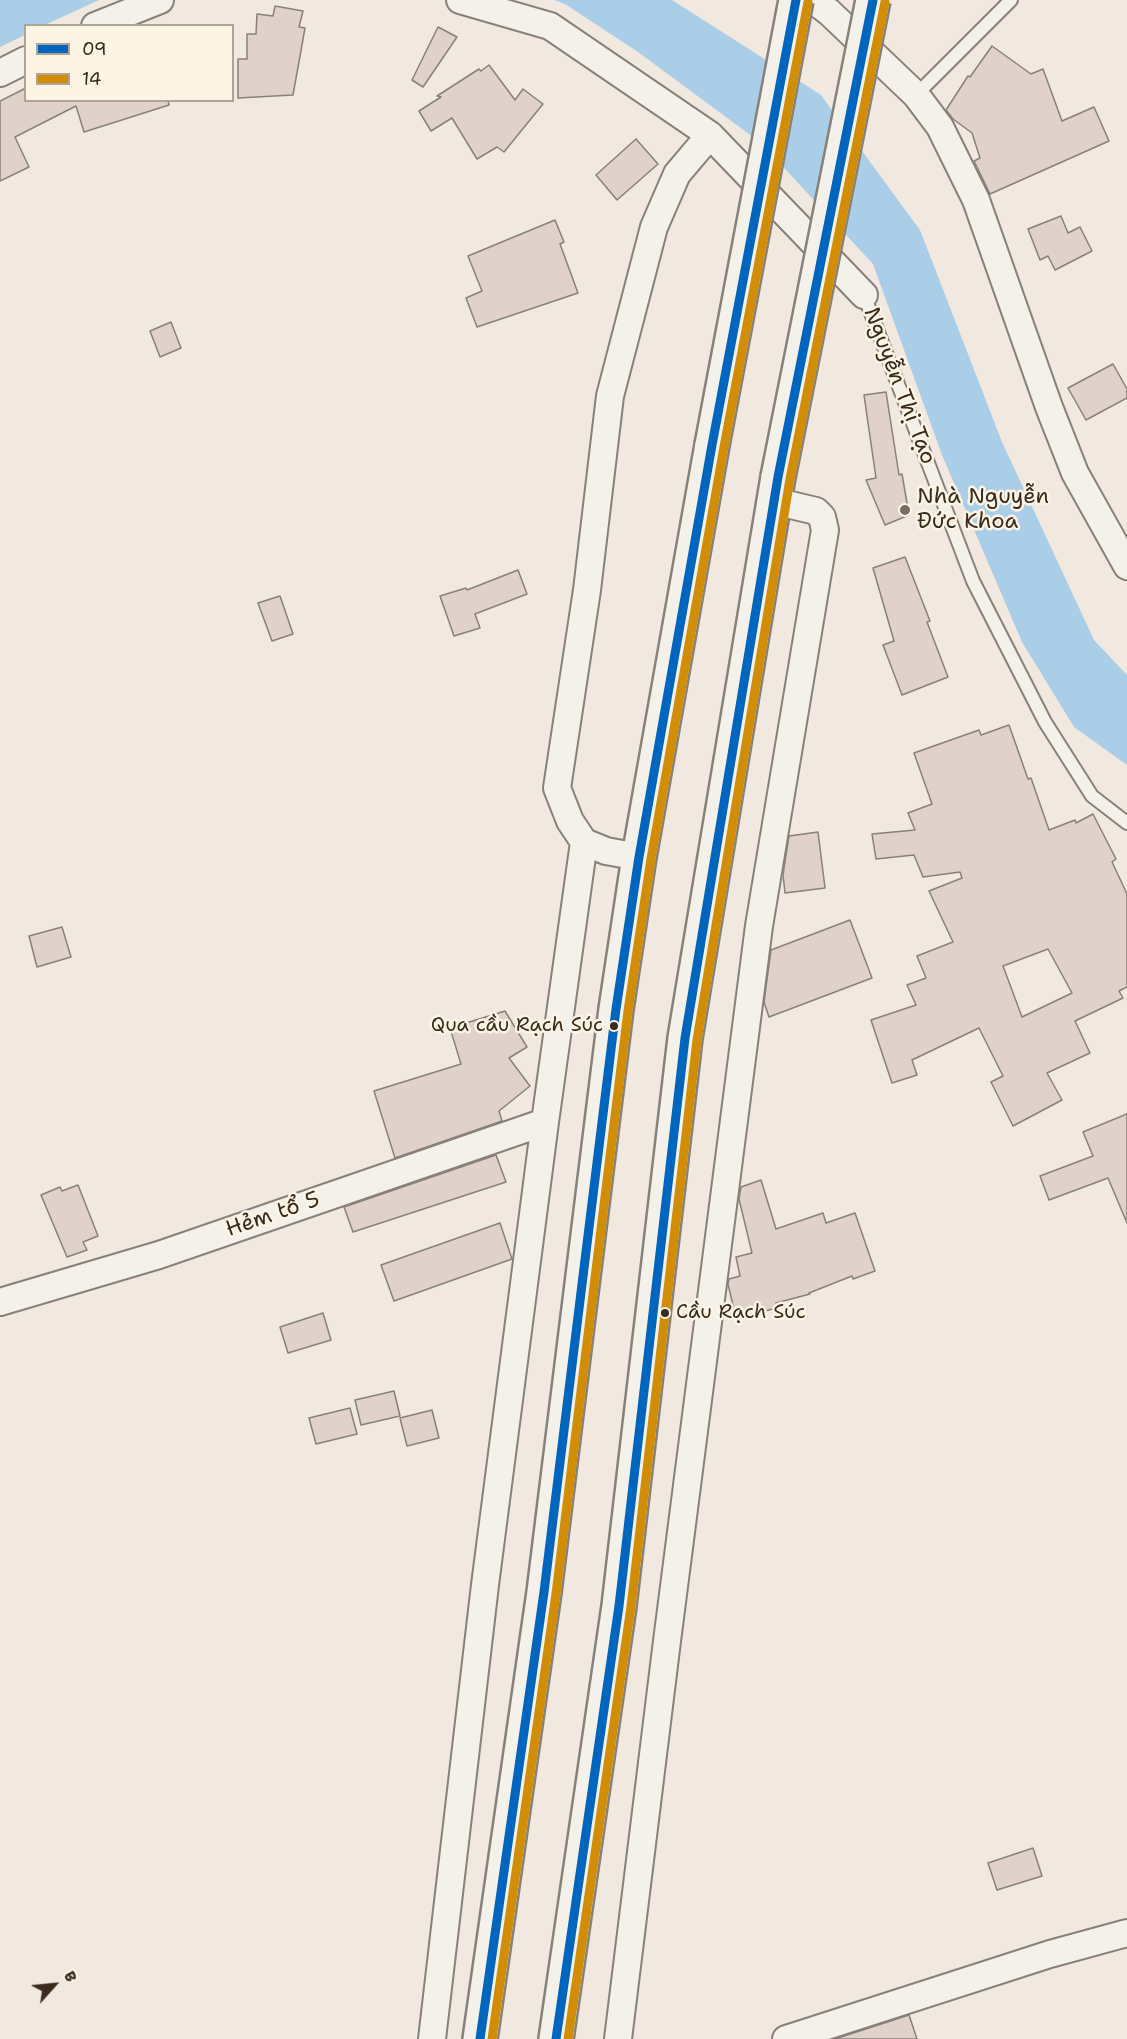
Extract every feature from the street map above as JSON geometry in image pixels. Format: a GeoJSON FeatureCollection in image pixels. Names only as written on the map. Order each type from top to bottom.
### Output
{"type":"FeatureCollection","features":[{"type":"Feature","properties":{"kind":"main road"},"geometry":{"type":"LineString","coordinates":[[480,2039],[544,1592],[616,1009],[639,857],[712,445],[796,0]]}},
{"type":"Feature","properties":{"kind":"main road"},"geometry":{"type":"LineString","coordinates":[[556,2039],[619,1606],[685,1038],[776,489],[873,0]]}},
{"type":"Feature","properties":{"kind":"street"},"geometry":{"type":"LineString","coordinates":[[100,24],[160,0]]}},
{"type":"Feature","properties":{"kind":"street","name":"Nguyễn Thị Tạo"},"geometry":{"type":"LineString","coordinates":[[460,0],[550,26],[710,135],[864,295]]}},
{"type":"Feature","properties":{"kind":"street"},"geometry":{"type":"LineString","coordinates":[[813,0],[916,95],[940,127],[976,200],[1049,407],[1075,473],[1127,566]]}},
{"type":"Feature","properties":{"kind":"street"},"geometry":{"type":"LineString","coordinates":[[0,73],[24,61]]}},
{"type":"Feature","properties":{"kind":"street"},"geometry":{"type":"LineString","coordinates":[[639,857],[606,851],[584,842],[570,821],[557,788],[587,590],[610,396],[654,227],[677,174],[710,135]]}},
{"type":"Feature","properties":{"kind":"street"},"geometry":{"type":"LineString","coordinates":[[618,2039],[759,926],[825,530],[822,517],[816,511],[776,489]]}},
{"type":"Feature","properties":{"kind":"street"},"geometry":{"type":"LineString","coordinates":[[432,2039],[485,1585],[584,842]]}},
{"type":"Feature","properties":{"kind":"street","name":"Hẻm tổ 5"},"geometry":{"type":"LineString","coordinates":[[0,1302],[159,1255],[545,1122]]}},
{"type":"Feature","properties":{"kind":"street"},"geometry":{"type":"LineString","coordinates":[[786,2039],[1050,1954],[1127,1933]]}},
{"type":"Feature","properties":{"kind":"lane"},"geometry":{"type":"LineString","coordinates":[[916,95],[1011,0]]}},
{"type":"Feature","properties":{"kind":"lane","name":"Nguyễn Thị Tạo"},"geometry":{"type":"LineString","coordinates":[[864,295],[973,581],[1045,722],[1092,796],[1127,823]]}},
{"type":"Feature","properties":{"kind":"water"},"geometry":{"type":"Polygon","coordinates":[[[0,0],[99,0],[47,24],[24,24],[24,35],[0,47],[0,0]]]}},
{"type":"Feature","properties":{"kind":"water"},"geometry":{"type":"Polygon","coordinates":[[[554,0],[672,0],[821,95],[920,230],[1002,442],[1094,640],[1127,675],[1127,765],[1074,727],[1022,642],[942,455],[873,264],[761,143],[638,52],[565,4],[554,0]]]}},
{"type":"Feature","properties":{"kind":"building"},"geometry":{"type":"Polygon","coordinates":[[[275,6],[303,11],[299,27],[305,28],[293,95],[238,98],[238,59],[247,59],[247,34],[256,34],[257,14],[273,16],[275,6]]]}},
{"type":"Feature","properties":{"kind":"building"},"geometry":{"type":"Polygon","coordinates":[[[438,27],[457,37],[423,87],[412,80],[438,27]]]}},
{"type":"Feature","properties":{"kind":"building"},"geometry":{"type":"Polygon","coordinates":[[[992,46],[1031,74],[1043,69],[1062,121],[1094,107],[1109,141],[990,194],[974,161],[980,158],[972,133],[953,119],[946,110],[968,76],[970,77],[992,46]]]}},
{"type":"Feature","properties":{"kind":"building"},"geometry":{"type":"Polygon","coordinates":[[[489,65],[515,100],[523,89],[543,104],[504,152],[497,147],[477,159],[452,118],[431,131],[419,111],[441,97],[437,96],[489,65]]]}},
{"type":"Feature","properties":{"kind":"building"},"geometry":{"type":"Polygon","coordinates":[[[24,89],[24,102],[168,102],[169,105],[84,132],[76,106],[15,137],[29,167],[0,181],[0,101],[24,89]]]}},
{"type":"Feature","properties":{"kind":"building"},"geometry":{"type":"Polygon","coordinates":[[[636,139],[658,164],[617,200],[596,175],[636,139]]]}},
{"type":"Feature","properties":{"kind":"building"},"geometry":{"type":"Polygon","coordinates":[[[1061,216],[1068,233],[1080,227],[1092,251],[1055,270],[1048,256],[1040,260],[1028,229],[1061,216]]]}},
{"type":"Feature","properties":{"kind":"building"},"geometry":{"type":"Polygon","coordinates":[[[555,220],[564,242],[560,244],[578,293],[477,327],[466,298],[482,291],[468,256],[555,220]]]}},
{"type":"Feature","properties":{"kind":"building"},"geometry":{"type":"Polygon","coordinates":[[[171,322],[181,348],[160,357],[150,331],[171,322]]]}},
{"type":"Feature","properties":{"kind":"building"},"geometry":{"type":"Polygon","coordinates":[[[1113,364],[1127,389],[1127,398],[1086,420],[1068,388],[1113,364]]]}},
{"type":"Feature","properties":{"kind":"building"},"geometry":{"type":"Polygon","coordinates":[[[886,392],[899,475],[902,474],[909,515],[885,525],[866,480],[876,478],[864,395],[886,392]]]}},
{"type":"Feature","properties":{"kind":"building"},"geometry":{"type":"Polygon","coordinates":[[[905,557],[930,621],[927,622],[948,677],[902,695],[883,645],[894,641],[873,568],[905,557]]]}},
{"type":"Feature","properties":{"kind":"building"},"geometry":{"type":"Polygon","coordinates":[[[518,570],[527,594],[475,614],[480,628],[454,636],[440,596],[466,588],[467,590],[518,570]]]}},
{"type":"Feature","properties":{"kind":"building"},"geometry":{"type":"Polygon","coordinates":[[[280,596],[293,634],[272,641],[258,603],[280,596]]]}},
{"type":"Feature","properties":{"kind":"building"},"geometry":{"type":"Polygon","coordinates":[[[1009,725],[1049,830],[1075,820],[1076,823],[1093,814],[1116,859],[1112,862],[1127,894],[1127,987],[1119,991],[1123,998],[1075,1021],[1090,1053],[1047,1073],[1062,1100],[1013,1126],[991,1082],[1003,1076],[979,1028],[912,1060],[917,1075],[892,1083],[871,1020],[916,1005],[907,985],[926,978],[917,956],[953,942],[929,891],[962,878],[960,872],[923,877],[914,855],[876,859],[872,834],[915,830],[908,813],[932,804],[914,753],[979,730],[981,735],[1009,725]],[[1048,949],[1003,966],[1022,1017],[1072,993],[1048,949]]]}},
{"type":"Feature","properties":{"kind":"building"},"geometry":{"type":"Polygon","coordinates":[[[818,832],[825,888],[785,893],[783,875],[789,836],[818,832]]]}},
{"type":"Feature","properties":{"kind":"building"},"geometry":{"type":"Polygon","coordinates":[[[850,920],[872,978],[769,1017],[764,1002],[771,950],[850,920]]]}},
{"type":"Feature","properties":{"kind":"building"},"geometry":{"type":"Polygon","coordinates":[[[62,927],[71,957],[37,967],[29,936],[62,927]]]}},
{"type":"Feature","properties":{"kind":"building"},"geometry":{"type":"Polygon","coordinates":[[[505,1011],[527,1047],[509,1058],[530,1086],[499,1111],[502,1121],[395,1158],[374,1091],[461,1064],[450,1028],[505,1011]]]}},
{"type":"Feature","properties":{"kind":"building"},"geometry":{"type":"Polygon","coordinates":[[[1127,1114],[1127,1223],[1108,1178],[1049,1200],[1040,1176],[1093,1156],[1083,1132],[1127,1114]]]}},
{"type":"Feature","properties":{"kind":"building"},"geometry":{"type":"Polygon","coordinates":[[[496,1155],[506,1182],[353,1232],[344,1207],[496,1155]]]}},
{"type":"Feature","properties":{"kind":"building"},"geometry":{"type":"Polygon","coordinates":[[[761,1180],[776,1229],[823,1213],[826,1223],[855,1213],[875,1271],[853,1279],[852,1276],[810,1294],[776,1303],[777,1308],[736,1318],[728,1284],[729,1279],[740,1276],[736,1257],[752,1253],[739,1199],[741,1187],[761,1180]]]}},
{"type":"Feature","properties":{"kind":"building"},"geometry":{"type":"Polygon","coordinates":[[[78,1185],[98,1236],[83,1242],[87,1250],[67,1257],[41,1195],[60,1187],[62,1191],[78,1185]]]}},
{"type":"Feature","properties":{"kind":"building"},"geometry":{"type":"Polygon","coordinates":[[[500,1223],[512,1259],[394,1301],[381,1265],[500,1223]]]}},
{"type":"Feature","properties":{"kind":"building"},"geometry":{"type":"Polygon","coordinates":[[[323,1313],[331,1340],[288,1353],[280,1327],[323,1313]]]}},
{"type":"Feature","properties":{"kind":"building"},"geometry":{"type":"Polygon","coordinates":[[[394,1391],[400,1416],[361,1425],[355,1400],[394,1391]]]}},
{"type":"Feature","properties":{"kind":"building"},"geometry":{"type":"Polygon","coordinates":[[[350,1408],[357,1434],[316,1444],[309,1418],[350,1408]]]}},
{"type":"Feature","properties":{"kind":"building"},"geometry":{"type":"Polygon","coordinates":[[[432,1410],[439,1438],[407,1446],[400,1418],[432,1410]]]}},
{"type":"Feature","properties":{"kind":"building"},"geometry":{"type":"Polygon","coordinates":[[[1033,1848],[1042,1876],[997,1890],[988,1863],[1033,1848]]]}},
{"type":"Feature","properties":{"kind":"building"},"geometry":{"type":"Polygon","coordinates":[[[909,2015],[917,2039],[835,2039],[909,2015]]]}},
{"type":"Feature","properties":{"kind":"transit line","name":"09"},"geometry":{"type":"LineString","coordinates":[[480,2039],[544,1592],[616,1009],[639,857],[712,445],[796,0]]}},
{"type":"Feature","properties":{"kind":"transit line","name":"09"},"geometry":{"type":"LineString","coordinates":[[556,2039],[619,1606],[685,1038],[778,477],[873,0]]}},
{"type":"Feature","properties":{"kind":"transit line","name":"14"},"geometry":{"type":"LineString","coordinates":[[492,2039],[556,1594],[628,1011],[651,859],[724,447],[808,2]]}},
{"type":"Feature","properties":{"kind":"transit line","name":"14"},"geometry":{"type":"LineString","coordinates":[[568,2039],[631,1607],[697,1040],[790,479],[885,2]]}},
{"type":"Feature","properties":{"kind":"place","name":"Nhà Nguyễn Đức Khoa"},"geometry":{"type":"Point","coordinates":[905,510]}},
{"type":"Feature","properties":{"kind":"place","name":"Qua cầu Rạch Súc"},"geometry":{"type":"Point","coordinates":[614,1026]}},
{"type":"Feature","properties":{"kind":"place","name":"Cầu Rạch Súc"},"geometry":{"type":"Point","coordinates":[665,1313]}}]}
